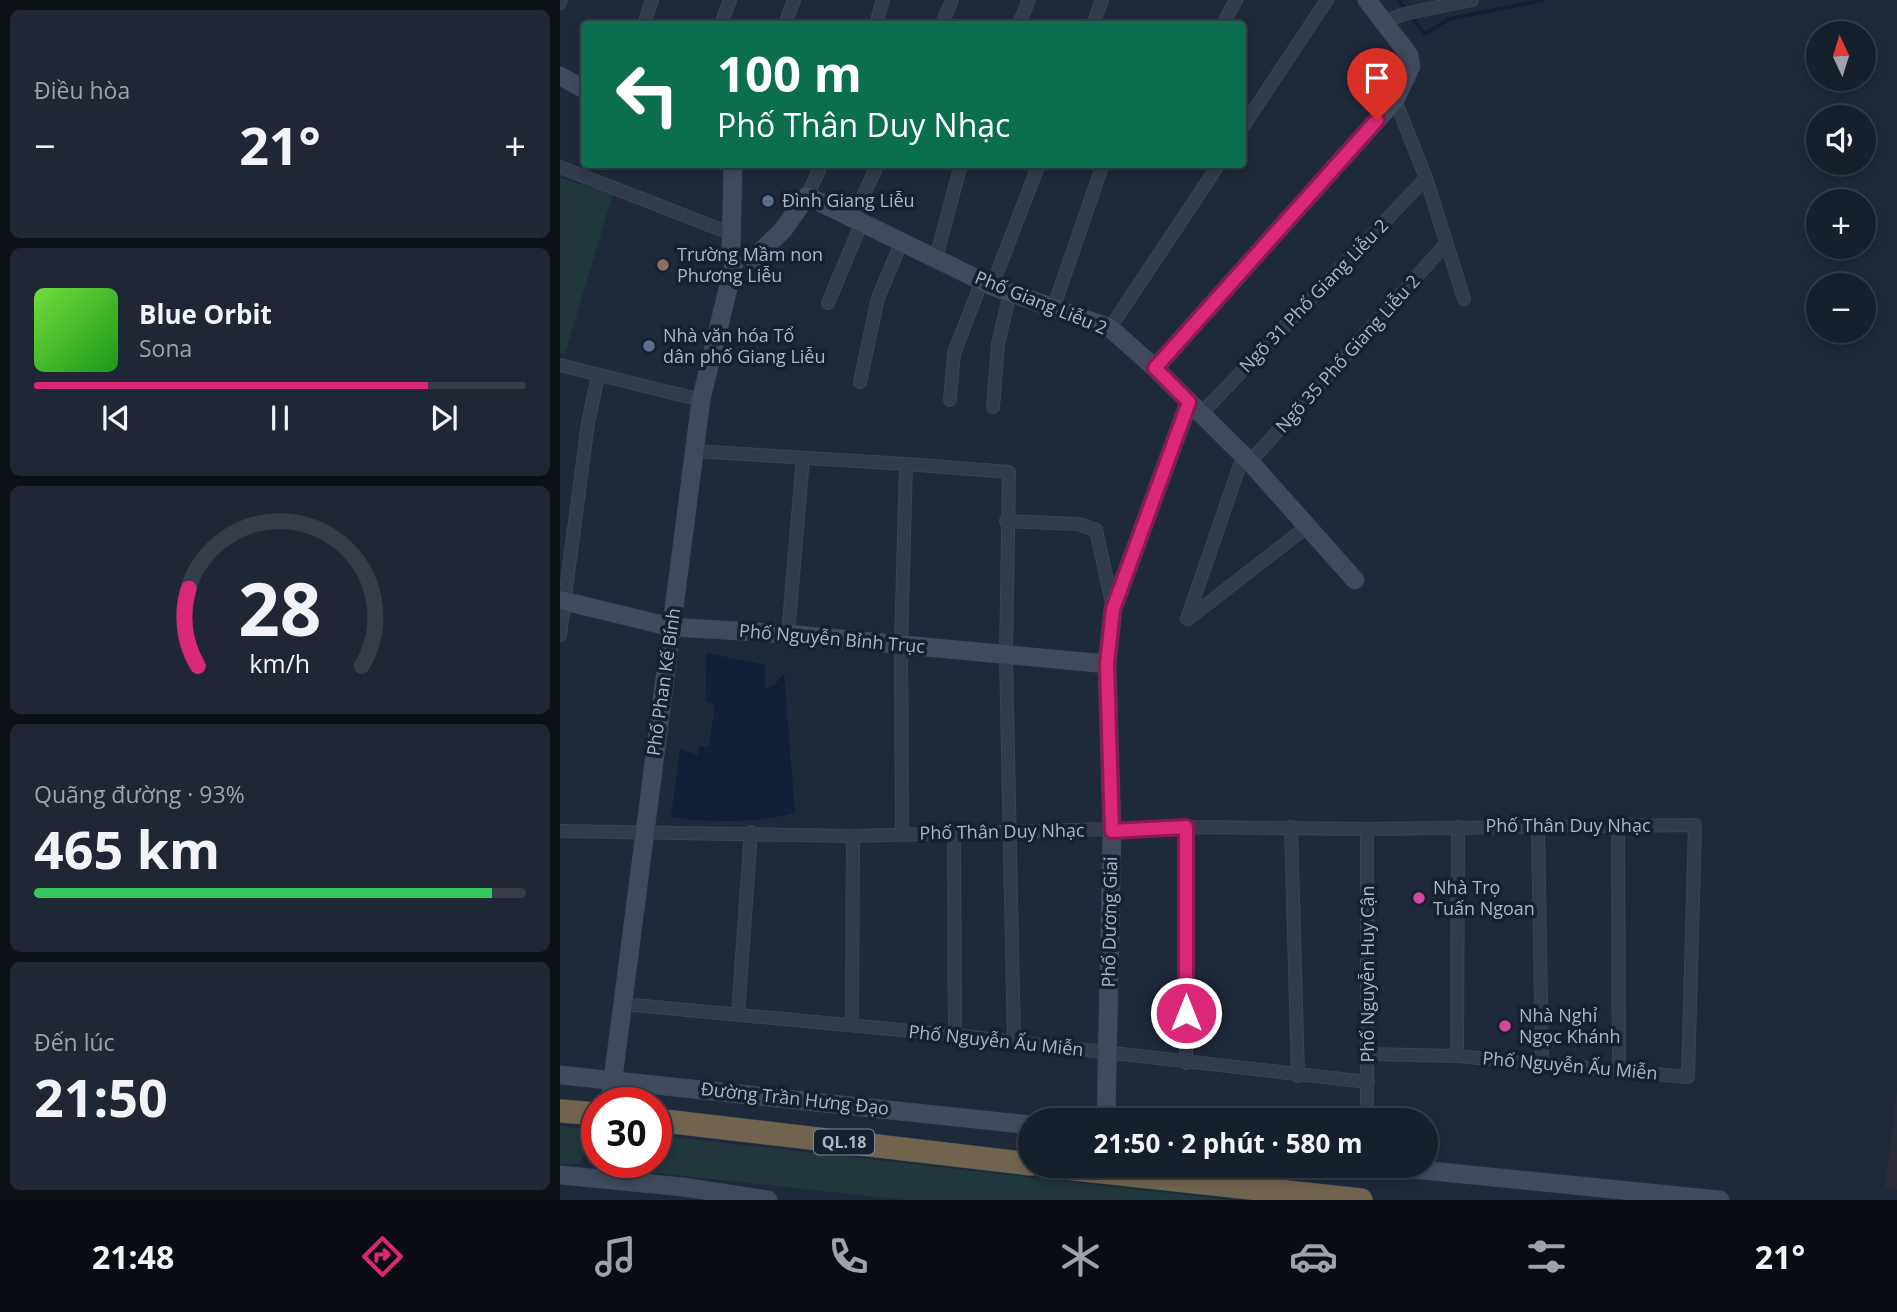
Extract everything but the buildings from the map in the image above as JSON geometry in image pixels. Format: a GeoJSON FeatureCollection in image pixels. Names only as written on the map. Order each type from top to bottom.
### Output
{"type":"FeatureCollection","features":[{"type":"Feature","properties":{"kind":"highway"},"geometry":{"type":"LineString","coordinates":[[560,1111],[581,1113]]}},
{"type":"Feature","properties":{"kind":"highway","name":"Đường Trần Hưng Đạo"},"geometry":{"type":"LineString","coordinates":[[672,1123],[1018,1163]]}},
{"type":"Feature","properties":{"kind":"highway"},"geometry":{"type":"LineString","coordinates":[[1176,1178],[1361,1200]]}},
{"type":"Feature","properties":{"kind":"main road"},"geometry":{"type":"LineString","coordinates":[[1155,368],[1395,100],[1410,66],[1409,55],[1367,0]]}},
{"type":"Feature","properties":{"kind":"main road"},"geometry":{"type":"LineString","coordinates":[[560,76],[581,87]]}},
{"type":"Feature","properties":{"kind":"main road","name":"Phố Phan Kế Bính"},"geometry":{"type":"LineString","coordinates":[[613,1087],[701,400],[733,249],[733,168]]}},
{"type":"Feature","properties":{"kind":"main road"},"geometry":{"type":"LineString","coordinates":[[733,249],[746,267],[783,230],[807,196]]}},
{"type":"Feature","properties":{"kind":"main road","name":"Phố Giang Liễu 2"},"geometry":{"type":"LineString","coordinates":[[807,196],[987,283],[1110,328],[1155,368],[1246,459],[1309,525],[1355,580]]}},
{"type":"Feature","properties":{"kind":"main road","name":"Phố Dương Giai"},"geometry":{"type":"LineString","coordinates":[[1107,1108],[1112,831],[1107,664],[1113,609],[1195,408]]}},
{"type":"Feature","properties":{"kind":"main road","name":"Phố Nguyễn Bỉnh Trục"},"geometry":{"type":"LineString","coordinates":[[562,601],[671,627],[788,634],[1107,664]]}},
{"type":"Feature","properties":{"kind":"main road","name":"Đường Trần Hưng Đạo"},"geometry":{"type":"LineString","coordinates":[[560,1075],[1018,1124]]}},
{"type":"Feature","properties":{"kind":"main road"},"geometry":{"type":"LineString","coordinates":[[1438,1172],[1720,1200]]}},
{"type":"Feature","properties":{"kind":"main road"},"geometry":{"type":"LineString","coordinates":[[560,1175],[581,1173]]}},
{"type":"Feature","properties":{"kind":"main road"},"geometry":{"type":"LineString","coordinates":[[636,1178],[768,1200]]}},
{"type":"Feature","properties":{"kind":"street"},"geometry":{"type":"LineString","coordinates":[[645,21],[652,0]]}},
{"type":"Feature","properties":{"kind":"street"},"geometry":{"type":"LineString","coordinates":[[723,21],[730,0]]}},
{"type":"Feature","properties":{"kind":"street"},"geometry":{"type":"LineString","coordinates":[[786,21],[794,0]]}},
{"type":"Feature","properties":{"kind":"street"},"geometry":{"type":"LineString","coordinates":[[877,21],[883,0]]}},
{"type":"Feature","properties":{"kind":"street"},"geometry":{"type":"LineString","coordinates":[[943,21],[952,0]]}},
{"type":"Feature","properties":{"kind":"street"},"geometry":{"type":"LineString","coordinates":[[1020,21],[1029,0]]}},
{"type":"Feature","properties":{"kind":"street"},"geometry":{"type":"LineString","coordinates":[[1094,21],[1102,0]]}},
{"type":"Feature","properties":{"kind":"street"},"geometry":{"type":"LineString","coordinates":[[1225,21],[1236,0]]}},
{"type":"Feature","properties":{"kind":"street"},"geometry":{"type":"LineString","coordinates":[[1246,122],[1327,0]]}},
{"type":"Feature","properties":{"kind":"street"},"geometry":{"type":"LineString","coordinates":[[1384,22],[1404,14],[1472,0]]}},
{"type":"Feature","properties":{"kind":"street"},"geometry":{"type":"LineString","coordinates":[[1395,100],[1426,178],[1464,299]]}},
{"type":"Feature","properties":{"kind":"street"},"geometry":{"type":"LineString","coordinates":[[560,167],[586,170],[733,249]]}},
{"type":"Feature","properties":{"kind":"street"},"geometry":{"type":"LineString","coordinates":[[807,196],[819,168]]}},
{"type":"Feature","properties":{"kind":"street"},"geometry":{"type":"LineString","coordinates":[[828,303],[876,168]]}},
{"type":"Feature","properties":{"kind":"street"},"geometry":{"type":"LineString","coordinates":[[936,258],[960,168]]}},
{"type":"Feature","properties":{"kind":"street"},"geometry":{"type":"LineString","coordinates":[[950,400],[954,353],[1037,168]]}},
{"type":"Feature","properties":{"kind":"street"},"geometry":{"type":"LineString","coordinates":[[1054,306],[1102,168]]}},
{"type":"Feature","properties":{"kind":"street"},"geometry":{"type":"LineString","coordinates":[[1110,328],[1216,168]]}},
{"type":"Feature","properties":{"kind":"street","name":"Ngõ 31 Phố Giang Liễu 2"},"geometry":{"type":"LineString","coordinates":[[1195,408],[1426,178]]}},
{"type":"Feature","properties":{"kind":"street"},"geometry":{"type":"LineString","coordinates":[[860,382],[878,298],[902,242]]}},
{"type":"Feature","properties":{"kind":"street","name":"Ngõ 35 Phố Giang Liễu 2"},"geometry":{"type":"LineString","coordinates":[[1246,459],[1445,245]]}},
{"type":"Feature","properties":{"kind":"street"},"geometry":{"type":"LineString","coordinates":[[992,407],[998,344],[1010,293]]}},
{"type":"Feature","properties":{"kind":"street"},"geometry":{"type":"LineString","coordinates":[[560,365],[701,400]]}},
{"type":"Feature","properties":{"kind":"street"},"geometry":{"type":"LineString","coordinates":[[560,635],[562,601],[588,423],[598,376]]}},
{"type":"Feature","properties":{"kind":"street"},"geometry":{"type":"LineString","coordinates":[[694,450],[1009,472],[1006,521],[1006,656],[1014,1044]]}},
{"type":"Feature","properties":{"kind":"street"},"geometry":{"type":"LineString","coordinates":[[788,634],[803,458]]}},
{"type":"Feature","properties":{"kind":"street"},"geometry":{"type":"LineString","coordinates":[[1246,459],[1187,620],[1309,525]]}},
{"type":"Feature","properties":{"kind":"street"},"geometry":{"type":"LineString","coordinates":[[902,834],[901,645],[906,464]]}},
{"type":"Feature","properties":{"kind":"street"},"geometry":{"type":"LineString","coordinates":[[1006,521],[1078,524],[1096,530],[1113,609]]}},
{"type":"Feature","properties":{"kind":"street","name":"Phố Thân Duy Nhạc"},"geometry":{"type":"LineString","coordinates":[[560,831],[751,832],[853,836],[954,831],[1112,831],[1186,827],[1367,829],[1695,825],[1688,1076]]}},
{"type":"Feature","properties":{"kind":"street"},"geometry":{"type":"LineString","coordinates":[[1186,827],[1186,1063]]}},
{"type":"Feature","properties":{"kind":"street"},"geometry":{"type":"LineString","coordinates":[[1291,827],[1298,1076]]}},
{"type":"Feature","properties":{"kind":"street"},"geometry":{"type":"LineString","coordinates":[[1457,1056],[1458,827]]}},
{"type":"Feature","properties":{"kind":"street"},"geometry":{"type":"LineString","coordinates":[[1538,827],[1542,1062]]}},
{"type":"Feature","properties":{"kind":"street"},"geometry":{"type":"LineString","coordinates":[[1618,827],[1619,1070]]}},
{"type":"Feature","properties":{"kind":"street","name":"Phố Nguyễn Huy Cận"},"geometry":{"type":"LineString","coordinates":[[1367,829],[1367,1108]]}},
{"type":"Feature","properties":{"kind":"street"},"geometry":{"type":"LineString","coordinates":[[954,831],[955,1035]]}},
{"type":"Feature","properties":{"kind":"street"},"geometry":{"type":"LineString","coordinates":[[738,1014],[751,832]]}},
{"type":"Feature","properties":{"kind":"street"},"geometry":{"type":"LineString","coordinates":[[852,1025],[853,836]]}},
{"type":"Feature","properties":{"kind":"street","name":"Phố Nguyễn Ấu Miễn"},"geometry":{"type":"LineString","coordinates":[[623,1004],[955,1035],[1014,1044],[1368,1082]]}},
{"type":"Feature","properties":{"kind":"street","name":"Phố Nguyễn Ấu Miễn"},"geometry":{"type":"LineString","coordinates":[[1367,1054],[1457,1056],[1688,1076]]}},
{"type":"Feature","properties":{"kind":"shaded area"},"geometry":{"type":"Polygon","coordinates":[[[1897,1090],[1897,1190],[1885,1188],[1897,1090]]]}},
{"type":"Feature","properties":{"kind":"green space"},"geometry":{"type":"Polygon","coordinates":[[[560,178],[613,194],[565,354],[560,353],[560,178]]]}},
{"type":"Feature","properties":{"kind":"green space"},"geometry":{"type":"Polygon","coordinates":[[[560,1126],[581,1128],[580,1164],[560,1164],[560,1126]]]}},
{"type":"Feature","properties":{"kind":"green space"},"geometry":{"type":"Polygon","coordinates":[[[672,1137],[1018,1176],[1018,1178],[1232,1200],[905,1200],[672,1175],[672,1137]]]}},
{"type":"Feature","properties":{"kind":"water"},"geometry":{"type":"Polygon","coordinates":[[[707,653],[765,665],[765,689],[774,685],[784,674],[795,813],[733,821],[671,817],[680,749],[698,755],[699,747],[709,746],[715,705],[705,701],[707,653]]]}},
{"type":"Feature","properties":{"kind":"waterway"},"geometry":{"type":"LineString","coordinates":[[1399,0],[1406,10]]}},
{"type":"Feature","properties":{"kind":"waterway"},"geometry":{"type":"LineString","coordinates":[[1411,16],[1424,34],[1449,19],[1543,0]]}},
{"type":"Feature","properties":{"kind":"place","name":"Đình Giang Liễu"},"geometry":{"type":"Point","coordinates":[768,201]}},
{"type":"Feature","properties":{"kind":"place","name":"Trường Mầm non Phương Liễu"},"geometry":{"type":"Point","coordinates":[663,265]}},
{"type":"Feature","properties":{"kind":"place","name":"Nhà văn hóa Tổ dân phố Giang Liễu"},"geometry":{"type":"Point","coordinates":[649,346]}},
{"type":"Feature","properties":{"kind":"place","name":"Nhà Trọ Tuấn Ngoan"},"geometry":{"type":"Point","coordinates":[1419,898]}},
{"type":"Feature","properties":{"kind":"place","name":"Nhà Nghỉ Ngọc Khánh"},"geometry":{"type":"Point","coordinates":[1505,1026]}},
{"type":"Feature","properties":{"kind":"route"},"geometry":{"type":"LineString","coordinates":[[1186,1013],[1186,827],[1112,831],[1107,664],[1113,609],[1149,518],[1189,402],[1155,368],[1377,120]]}}]}
